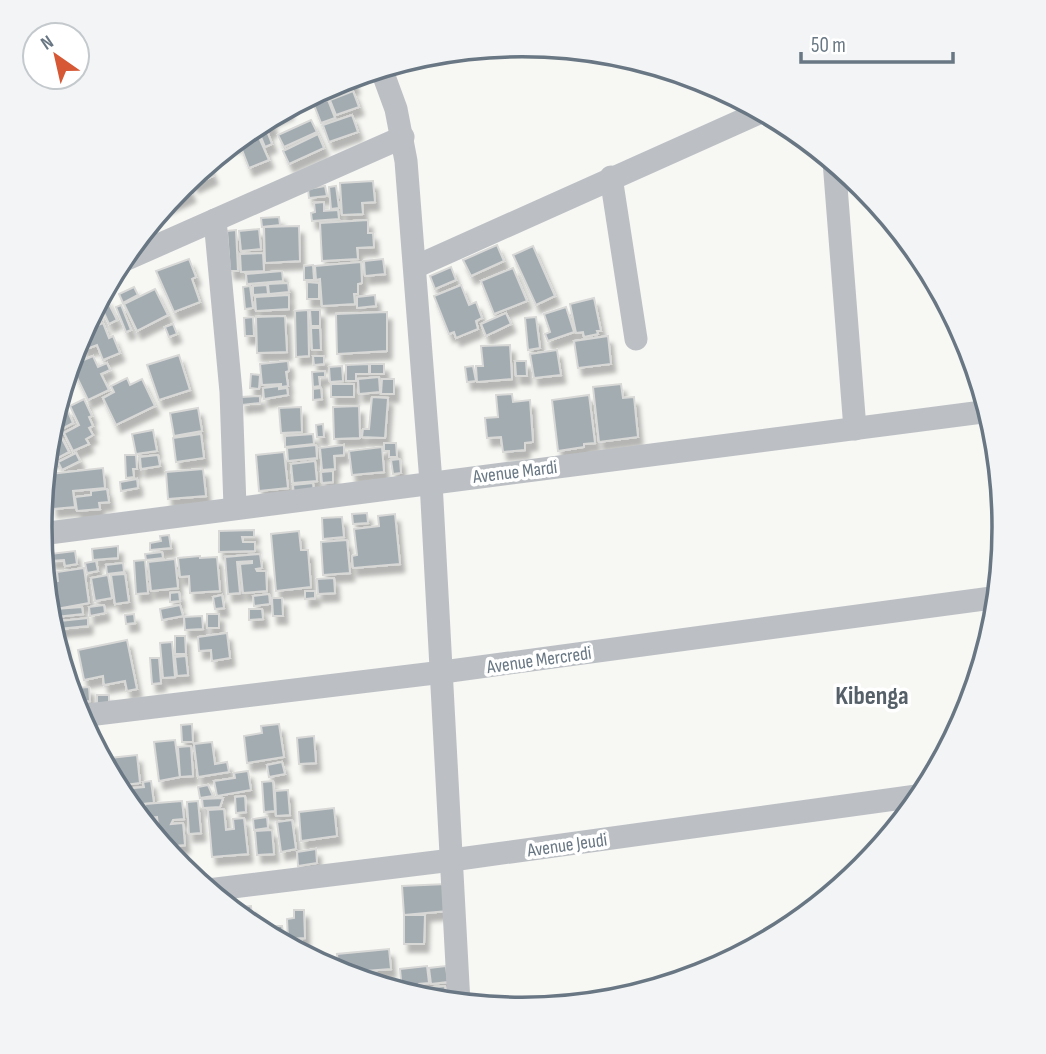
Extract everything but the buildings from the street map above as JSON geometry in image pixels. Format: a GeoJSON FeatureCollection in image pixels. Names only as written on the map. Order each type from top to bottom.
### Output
{"type":"FeatureCollection","features":[{"type":"Feature","properties":{"kind":"street"},"geometry":{"type":"LineString","coordinates":[[389,76],[403,137],[415,267],[443,672],[458,992]]}},
{"type":"Feature","properties":{"kind":"street"},"geometry":{"type":"LineString","coordinates":[[415,267],[751,116]]}},
{"type":"Feature","properties":{"kind":"street"},"geometry":{"type":"LineString","coordinates":[[142,252],[403,137]]}},
{"type":"Feature","properties":{"kind":"street"},"geometry":{"type":"LineString","coordinates":[[835,175],[855,429]]}},
{"type":"Feature","properties":{"kind":"street"},"geometry":{"type":"LineString","coordinates":[[611,177],[636,340]]}},
{"type":"Feature","properties":{"kind":"street"},"geometry":{"type":"LineString","coordinates":[[215,220],[230,393],[235,507]]}},
{"type":"Feature","properties":{"kind":"street","name":"Avenue Mardi"},"geometry":{"type":"LineString","coordinates":[[52,532],[979,412]]}},
{"type":"Feature","properties":{"kind":"street","name":"Avenue Mercredi"},"geometry":{"type":"LineString","coordinates":[[92,715],[443,672],[987,599]]}},
{"type":"Feature","properties":{"kind":"street","name":"Avenue Jeudi"},"geometry":{"type":"LineString","coordinates":[[222,888],[452,860],[907,797]]}},
{"type":"Feature","properties":{"kind":"district","name":"Kibenga"},"geometry":{"type":"Point","coordinates":[872,695]}}]}
